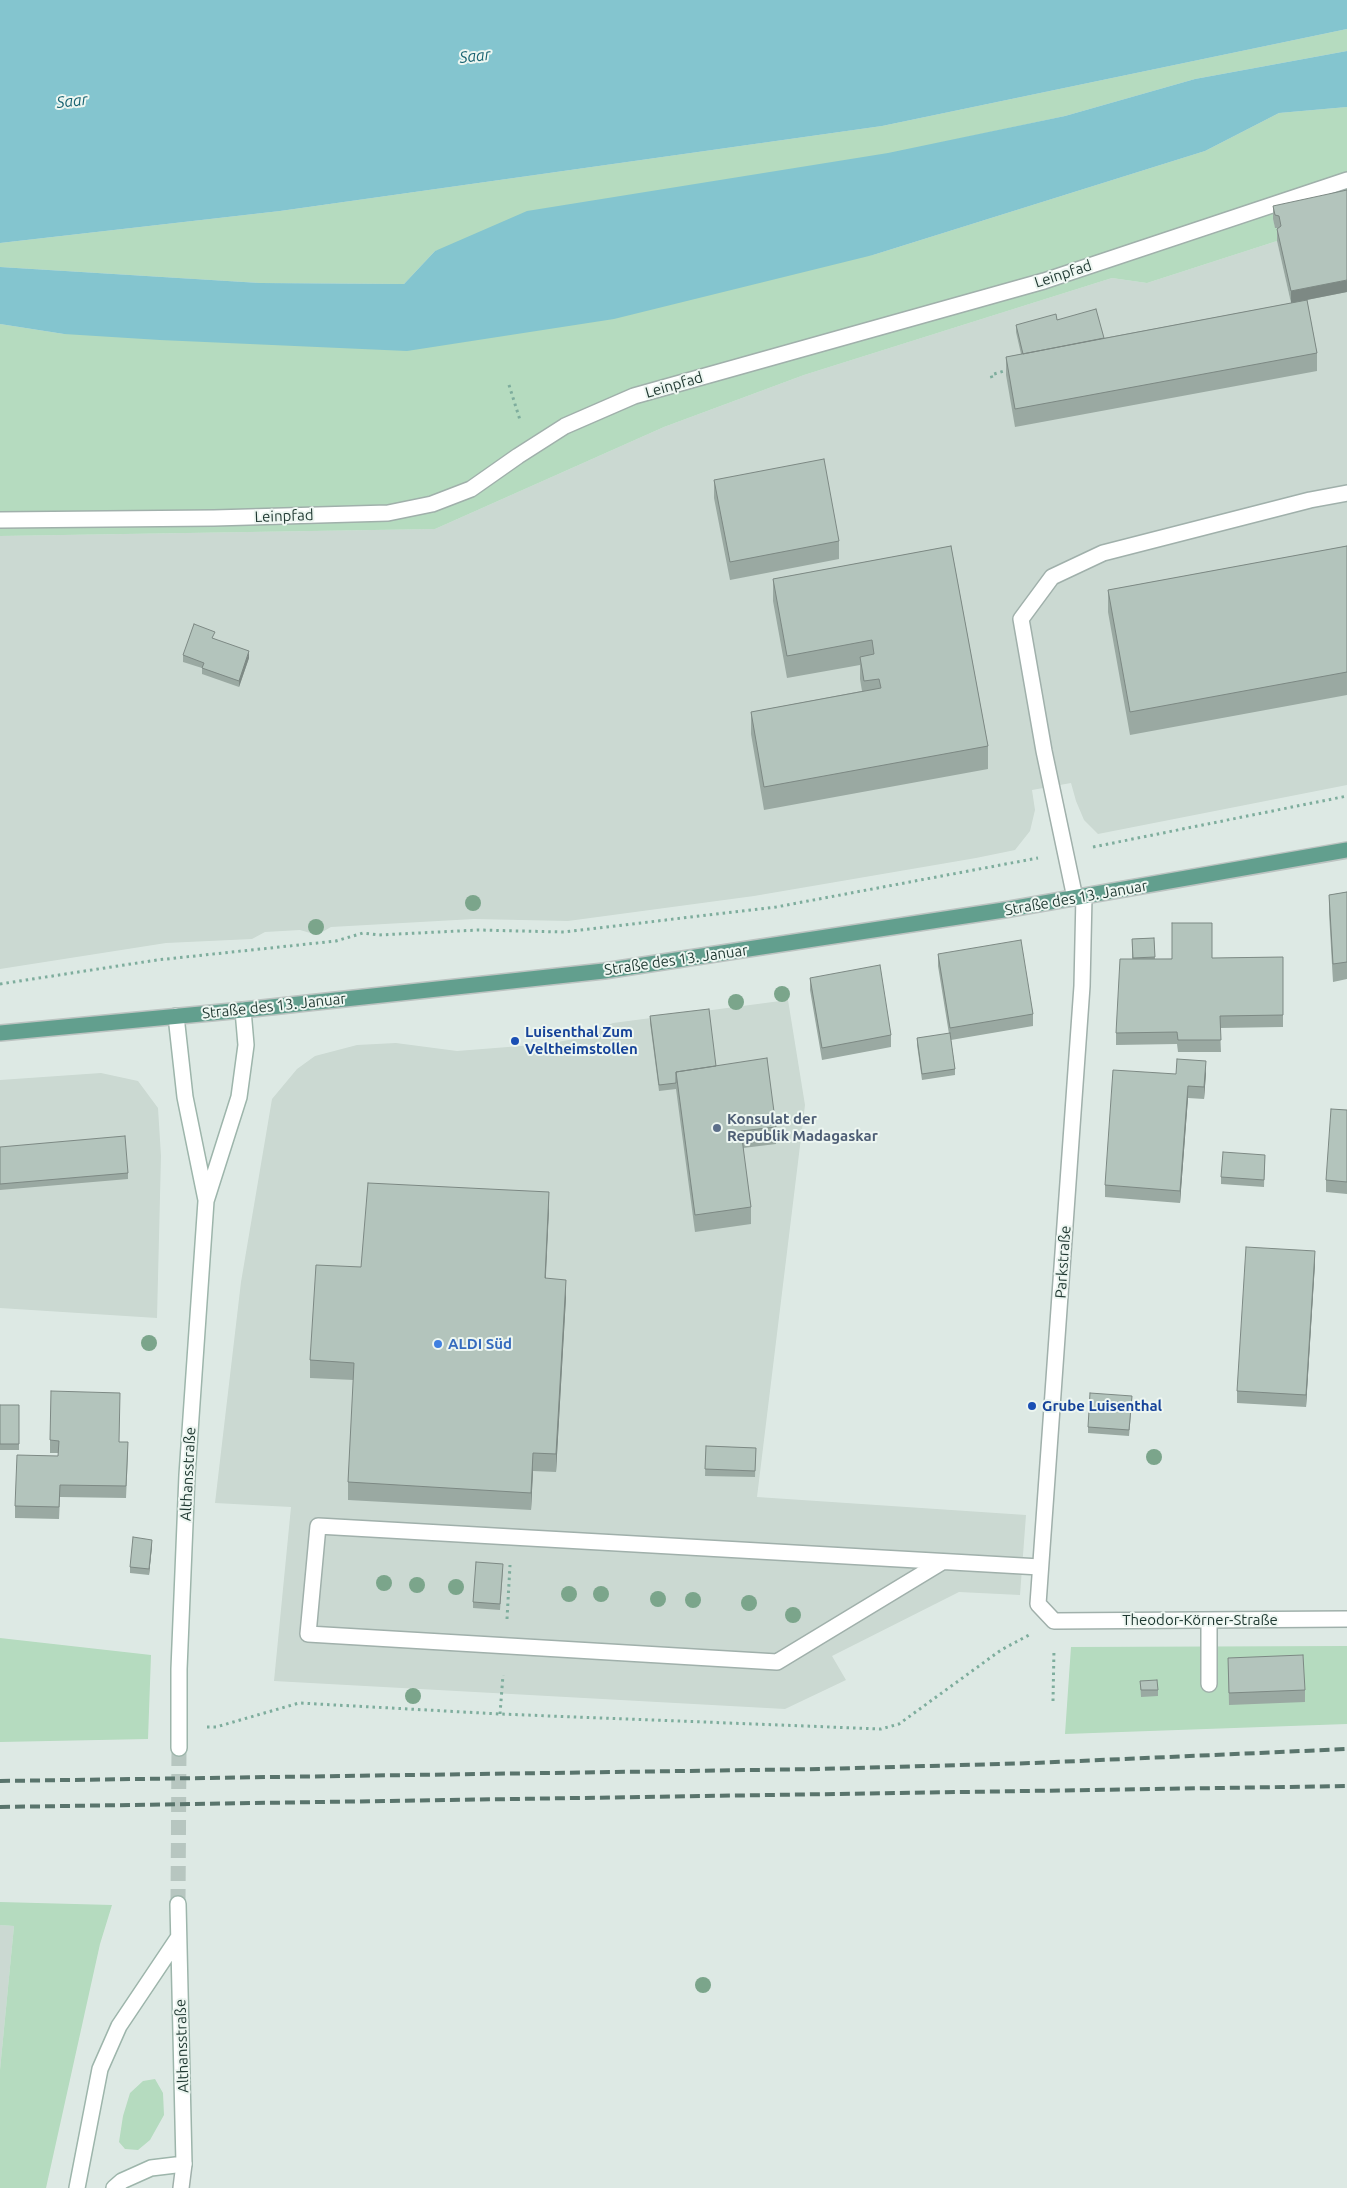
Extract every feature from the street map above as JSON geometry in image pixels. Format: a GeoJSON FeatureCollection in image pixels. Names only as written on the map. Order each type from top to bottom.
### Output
{"type":"FeatureCollection","features":[{"type":"Feature","properties":{"kind":"main road","name":"Straße des 13. Januar"},"geometry":{"type":"LineString","coordinates":[[0,1034],[604,971],[1079,897],[1347,850]]}},
{"type":"Feature","properties":{"kind":"street","name":"Leinpfad"},"geometry":{"type":"LineString","coordinates":[[0,520],[214,518],[378,513],[432,504],[471,489],[565,426],[634,396],[1044,281],[1347,180]]}},
{"type":"Feature","properties":{"kind":"street","name":"Parkstraße"},"geometry":{"type":"LineString","coordinates":[[1054,1622],[1038,1604],[1082,986],[1079,897],[1065,853],[1020,619],[1052,577],[1103,553],[1310,500],[1347,493]]}},
{"type":"Feature","properties":{"kind":"street","name":"Althansstraße"},"geometry":{"type":"LineString","coordinates":[[179,1748],[178,1727],[187,1475],[206,1201],[239,1098],[246,1045],[243,1010]]}},
{"type":"Feature","properties":{"kind":"street","name":"Althansstraße"},"geometry":{"type":"LineString","coordinates":[[176,1016],[185,1097],[206,1201]]}},
{"type":"Feature","properties":{"kind":"street"},"geometry":{"type":"LineString","coordinates":[[942,1562],[777,1662],[308,1634],[318,1526],[1040,1567]]}},
{"type":"Feature","properties":{"kind":"street","name":"Theodor-Körner-Straße"},"geometry":{"type":"LineString","coordinates":[[1054,1622],[1347,1619]]}},
{"type":"Feature","properties":{"kind":"street"},"geometry":{"type":"LineString","coordinates":[[1209,1621],[1209,1684]]}},
{"type":"Feature","properties":{"kind":"street","name":"Althansstraße"},"geometry":{"type":"LineString","coordinates":[[178,1904],[184,2164],[181,2188]]}},
{"type":"Feature","properties":{"kind":"street"},"geometry":{"type":"LineString","coordinates":[[77,2188],[100,2069],[119,2026],[178,1938]]}},
{"type":"Feature","properties":{"kind":"street"},"geometry":{"type":"LineString","coordinates":[[114,2188],[122,2181],[151,2168],[184,2164]]}},
{"type":"Feature","properties":{"kind":"path"},"geometry":{"type":"LineString","coordinates":[[992,378],[991,375],[1004,371]]}},
{"type":"Feature","properties":{"kind":"path"},"geometry":{"type":"LineString","coordinates":[[509,385],[516,403]]}},
{"type":"Feature","properties":{"kind":"path"},"geometry":{"type":"LineString","coordinates":[[0,984],[157,960],[336,941],[363,933],[378,935],[478,930],[564,932],[776,907],[1065,853],[1347,796]]}},
{"type":"Feature","properties":{"kind":"path"},"geometry":{"type":"LineString","coordinates":[[178,1727],[216,1726],[299,1704],[500,1714],[881,1728],[899,1724],[1002,1650],[1054,1622],[1053,1701]]}},
{"type":"Feature","properties":{"kind":"shaded area"},"geometry":{"type":"Polygon","coordinates":[[[1277,241],[1291,303],[1347,292],[1347,785],[1098,834],[1084,820],[1071,783],[1032,790],[1035,810],[1030,831],[1015,850],[976,858],[754,896],[568,921],[474,919],[331,927],[317,935],[300,930],[265,932],[252,939],[166,943],[0,969],[0,536],[435,529],[664,427],[804,375],[1112,278],[1147,283],[1277,241]]]}},
{"type":"Feature","properties":{"kind":"shaded area"},"geometry":{"type":"Polygon","coordinates":[[[788,1000],[805,1105],[757,1497],[1026,1515],[1020,1595],[959,1592],[832,1656],[846,1680],[785,1709],[274,1681],[291,1507],[215,1503],[241,1282],[272,1099],[297,1069],[315,1056],[357,1045],[396,1043],[457,1051],[546,1044],[574,1039],[613,1023],[788,1000]]]}},
{"type":"Feature","properties":{"kind":"shaded area"},"geometry":{"type":"Polygon","coordinates":[[[101,1073],[138,1081],[158,1108],[161,1156],[157,1318],[0,1308],[0,1080],[101,1073]]]}},
{"type":"Feature","properties":{"kind":"shaded area"},"geometry":{"type":"Polygon","coordinates":[[[0,1925],[14,1926],[0,2070],[0,1925]]]}},
{"type":"Feature","properties":{"kind":"green space"},"geometry":{"type":"Polygon","coordinates":[[[1347,29],[1347,51],[1195,79],[1065,116],[435,251],[404,284],[260,283],[0,267],[0,243],[280,211],[882,126],[1347,29]]]}},
{"type":"Feature","properties":{"kind":"green space"},"geometry":{"type":"Polygon","coordinates":[[[1347,107],[1347,202],[1273,218],[1275,227],[1279,228],[1281,238],[1277,241],[1147,283],[1112,278],[804,375],[664,427],[435,529],[0,536],[0,324],[64,334],[873,255],[1205,151],[1279,113],[1347,107]]]}},
{"type":"Feature","properties":{"kind":"green space"},"geometry":{"type":"Polygon","coordinates":[[[0,1638],[151,1655],[148,1739],[0,1742],[0,1638]]]}},
{"type":"Feature","properties":{"kind":"green space"},"geometry":{"type":"Polygon","coordinates":[[[1347,1646],[1347,1724],[1065,1734],[1071,1647],[1347,1646]]]}},
{"type":"Feature","properties":{"kind":"green space"},"geometry":{"type":"Polygon","coordinates":[[[0,1902],[112,1905],[100,1944],[46,2188],[0,2188],[0,2070],[14,1926],[0,1925],[0,1902]]]}},
{"type":"Feature","properties":{"kind":"green space"},"geometry":{"type":"Polygon","coordinates":[[[155,2079],[163,2093],[164,2115],[150,2140],[138,2150],[125,2149],[119,2142],[123,2116],[130,2093],[143,2081],[155,2079]]]}},
{"type":"Feature","properties":{"kind":"water","name":"Saar"},"geometry":{"type":"Polygon","coordinates":[[[0,0],[1347,0],[1347,29],[882,126],[280,211],[0,243],[0,0]]]}},
{"type":"Feature","properties":{"kind":"water"},"geometry":{"type":"Polygon","coordinates":[[[1347,51],[1347,107],[1279,113],[1205,151],[873,255],[614,319],[407,351],[64,334],[0,324],[0,267],[260,283],[404,284],[435,251],[527,211],[888,153],[1065,116],[1195,79],[1347,51]]]}},
{"type":"Feature","properties":{"kind":"building"},"geometry":{"type":"Polygon","coordinates":[[[1347,190],[1347,280],[1291,291],[1277,229],[1281,226],[1279,216],[1275,215],[1273,206],[1347,190]]]}},
{"type":"Feature","properties":{"kind":"building"},"geometry":{"type":"Polygon","coordinates":[[[1307,300],[1317,353],[1015,409],[1006,357],[1307,300]]]}},
{"type":"Feature","properties":{"kind":"building"},"geometry":{"type":"Polygon","coordinates":[[[1096,309],[1104,338],[1023,354],[1016,325],[1056,314],[1057,320],[1096,309]]]}},
{"type":"Feature","properties":{"kind":"building"},"geometry":{"type":"Polygon","coordinates":[[[824,459],[839,541],[730,562],[714,480],[824,459]]]}},
{"type":"Feature","properties":{"kind":"building"},"geometry":{"type":"Polygon","coordinates":[[[951,546],[988,746],[764,787],[751,712],[881,688],[879,679],[864,681],[860,657],[874,654],[872,640],[787,656],[773,579],[951,546]]]}},
{"type":"Feature","properties":{"kind":"building"},"geometry":{"type":"Polygon","coordinates":[[[1347,546],[1347,672],[1130,712],[1108,590],[1347,546]]]}},
{"type":"Feature","properties":{"kind":"building"},"geometry":{"type":"Polygon","coordinates":[[[194,624],[215,632],[212,638],[249,651],[239,681],[202,668],[204,663],[183,655],[194,624]]]}},
{"type":"Feature","properties":{"kind":"building"},"geometry":{"type":"Polygon","coordinates":[[[1347,892],[1347,962],[1333,964],[1329,895],[1347,892]]]}},
{"type":"Feature","properties":{"kind":"building"},"geometry":{"type":"Polygon","coordinates":[[[1172,923],[1212,923],[1212,958],[1283,957],[1283,1015],[1220,1016],[1221,1040],[1178,1040],[1177,1032],[1116,1033],[1120,959],[1172,959],[1172,923]]]}},
{"type":"Feature","properties":{"kind":"building"},"geometry":{"type":"Polygon","coordinates":[[[1154,938],[1155,957],[1133,958],[1132,939],[1154,938]]]}},
{"type":"Feature","properties":{"kind":"building"},"geometry":{"type":"Polygon","coordinates":[[[1021,940],[1033,1014],[950,1028],[938,954],[1021,940]]]}},
{"type":"Feature","properties":{"kind":"building"},"geometry":{"type":"Polygon","coordinates":[[[880,965],[891,1035],[822,1048],[810,978],[880,965]]]}},
{"type":"Feature","properties":{"kind":"building"},"geometry":{"type":"Polygon","coordinates":[[[709,1009],[716,1066],[676,1072],[676,1083],[659,1085],[650,1016],[709,1009]]]}},
{"type":"Feature","properties":{"kind":"building"},"geometry":{"type":"Polygon","coordinates":[[[950,1033],[955,1069],[922,1074],[917,1038],[950,1033]]]}},
{"type":"Feature","properties":{"kind":"building"},"geometry":{"type":"Polygon","coordinates":[[[767,1058],[776,1127],[741,1131],[751,1207],[695,1215],[676,1072],[767,1058]]]}},
{"type":"Feature","properties":{"kind":"building"},"geometry":{"type":"Polygon","coordinates":[[[1177,1059],[1206,1061],[1204,1087],[1188,1086],[1180,1191],[1105,1185],[1113,1070],[1176,1074],[1177,1059]]]}},
{"type":"Feature","properties":{"kind":"building"},"geometry":{"type":"Polygon","coordinates":[[[1331,1109],[1347,1110],[1347,1182],[1326,1180],[1331,1109]]]}},
{"type":"Feature","properties":{"kind":"building"},"geometry":{"type":"Polygon","coordinates":[[[125,1136],[128,1173],[0,1184],[0,1147],[125,1136]]]}},
{"type":"Feature","properties":{"kind":"building"},"geometry":{"type":"Polygon","coordinates":[[[1223,1152],[1265,1155],[1264,1180],[1221,1177],[1223,1152]]]}},
{"type":"Feature","properties":{"kind":"building","name":"ALDI Süd"},"geometry":{"type":"Polygon","coordinates":[[[368,1183],[549,1192],[545,1278],[566,1280],[556,1454],[533,1453],[531,1493],[348,1482],[354,1363],[310,1360],[316,1265],[361,1267],[368,1183]]]}},
{"type":"Feature","properties":{"kind":"building"},"geometry":{"type":"Polygon","coordinates":[[[1246,1247],[1315,1251],[1306,1395],[1237,1391],[1246,1247]]]}},
{"type":"Feature","properties":{"kind":"building"},"geometry":{"type":"Polygon","coordinates":[[[51,1391],[120,1393],[119,1442],[128,1442],[126,1486],[60,1485],[59,1507],[15,1506],[17,1455],[58,1456],[59,1441],[50,1440],[51,1391]]]}},
{"type":"Feature","properties":{"kind":"building"},"geometry":{"type":"Polygon","coordinates":[[[1090,1393],[1132,1396],[1129,1430],[1088,1427],[1090,1393]]]}},
{"type":"Feature","properties":{"kind":"building"},"geometry":{"type":"Polygon","coordinates":[[[0,1405],[19,1405],[19,1444],[0,1444],[0,1405]]]}},
{"type":"Feature","properties":{"kind":"building"},"geometry":{"type":"Polygon","coordinates":[[[706,1446],[756,1448],[755,1471],[705,1469],[706,1446]]]}},
{"type":"Feature","properties":{"kind":"building"},"geometry":{"type":"Polygon","coordinates":[[[133,1537],[152,1540],[149,1569],[130,1567],[133,1537]]]}},
{"type":"Feature","properties":{"kind":"building"},"geometry":{"type":"Polygon","coordinates":[[[476,1562],[503,1564],[500,1604],[473,1602],[476,1562]]]}},
{"type":"Feature","properties":{"kind":"building"},"geometry":{"type":"Polygon","coordinates":[[[1303,1655],[1305,1690],[1229,1693],[1228,1658],[1303,1655]]]}},
{"type":"Feature","properties":{"kind":"building"},"geometry":{"type":"Polygon","coordinates":[[[1157,1680],[1158,1690],[1141,1690],[1140,1681],[1157,1680]]]}},
{"type":"Feature","properties":{"kind":"tunnel"},"geometry":{"type":"LineString","coordinates":[[178,1904],[179,1748]]}},
{"type":"Feature","properties":{"kind":"railway"},"geometry":{"type":"LineString","coordinates":[[0,1781],[820,1769],[1034,1763],[1347,1749]]}},
{"type":"Feature","properties":{"kind":"railway"},"geometry":{"type":"LineString","coordinates":[[0,1807],[1347,1786]]}},
{"type":"Feature","properties":{"kind":"place","name":"Luisenthal Zum Veltheimstollen"},"geometry":{"type":"Point","coordinates":[515,1041]}},
{"type":"Feature","properties":{"kind":"place","name":"Konsulat der Republik Madagaskar"},"geometry":{"type":"Point","coordinates":[717,1128]}},
{"type":"Feature","properties":{"kind":"place","name":"ALDI Süd"},"geometry":{"type":"Point","coordinates":[438,1344]}},
{"type":"Feature","properties":{"kind":"place","name":"Grube Luisenthal"},"geometry":{"type":"Point","coordinates":[1032,1406]}}]}
